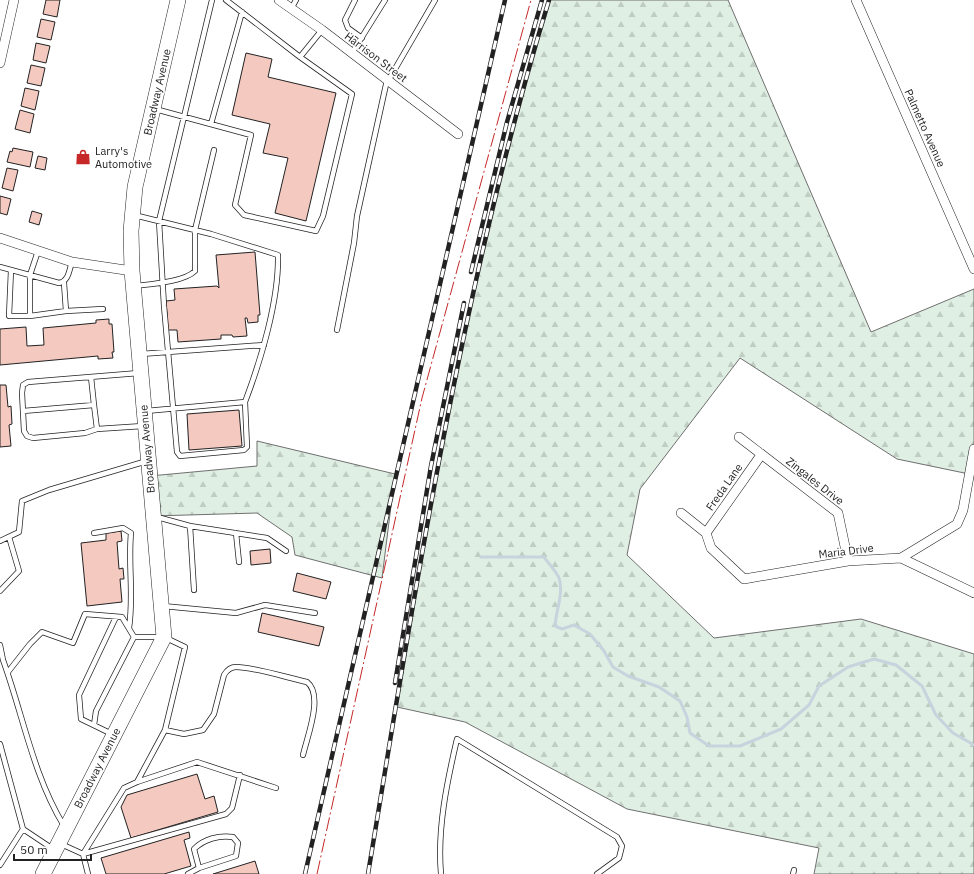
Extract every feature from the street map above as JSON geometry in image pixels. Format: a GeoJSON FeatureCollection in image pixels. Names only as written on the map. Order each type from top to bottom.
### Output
{"type":"FeatureCollection","features":[{"type":"Feature","properties":{"kind":"main road","name":"Broadway Avenue"},"geometry":{"type":"LineString","coordinates":[[47,873],[66,830],[164,637],[133,286],[132,214],[135,187],[178,0]]}},
{"type":"Feature","properties":{"kind":"street"},"geometry":{"type":"LineString","coordinates":[[0,63],[14,0]]}},
{"type":"Feature","properties":{"kind":"street","name":"Harrison Street"},"geometry":{"type":"LineString","coordinates":[[279,0],[322,30],[458,134]]}},
{"type":"Feature","properties":{"kind":"street","name":"Palmetto Avenue"},"geometry":{"type":"LineString","coordinates":[[856,0],[974,266]]}},
{"type":"Feature","properties":{"kind":"street"},"geometry":{"type":"LineString","coordinates":[[0,238],[72,262],[132,271]]}},
{"type":"Feature","properties":{"kind":"street","name":"Zingales Drive"},"geometry":{"type":"LineString","coordinates":[[739,437],[838,513],[848,561]]}},
{"type":"Feature","properties":{"kind":"street","name":"Maria Drive"},"geometry":{"type":"LineString","coordinates":[[681,513],[706,533],[712,548],[744,579],[848,561],[901,558],[957,524],[963,510],[974,449]]}},
{"type":"Feature","properties":{"kind":"street","name":"Freda Lane"},"geometry":{"type":"LineString","coordinates":[[706,533],[761,455]]}},
{"type":"Feature","properties":{"kind":"street"},"geometry":{"type":"LineString","coordinates":[[901,558],[974,593]]}},
{"type":"Feature","properties":{"kind":"lane"},"geometry":{"type":"LineString","coordinates":[[132,214],[159,221],[195,230],[278,255],[278,275],[264,345],[259,366],[245,402],[247,447],[244,450],[180,456],[177,452],[162,283],[159,221],[212,0]]}},
{"type":"Feature","properties":{"kind":"lane"},"geometry":{"type":"LineString","coordinates":[[154,108],[251,135],[235,205],[244,215],[316,231],[323,216],[352,94],[300,57],[226,0]]}},
{"type":"Feature","properties":{"kind":"lane"},"geometry":{"type":"LineString","coordinates":[[291,9],[296,0]]}},
{"type":"Feature","properties":{"kind":"lane"},"geometry":{"type":"LineString","coordinates":[[356,0],[345,20],[348,28],[362,38]]}},
{"type":"Feature","properties":{"kind":"lane"},"geometry":{"type":"LineString","coordinates":[[352,53],[385,0]]}},
{"type":"Feature","properties":{"kind":"lane"},"geometry":{"type":"LineString","coordinates":[[337,330],[354,243],[356,216],[387,80],[435,0]]}},
{"type":"Feature","properties":{"kind":"lane"},"geometry":{"type":"LineString","coordinates":[[211,124],[242,12]]}},
{"type":"Feature","properties":{"kind":"lane"},"geometry":{"type":"LineString","coordinates":[[300,57],[322,30]]}},
{"type":"Feature","properties":{"kind":"lane"},"geometry":{"type":"LineString","coordinates":[[133,286],[162,283],[191,275],[195,271],[195,230],[214,150]]}},
{"type":"Feature","properties":{"kind":"lane"},"geometry":{"type":"LineString","coordinates":[[30,316],[30,275],[38,251]]}},
{"type":"Feature","properties":{"kind":"lane"},"geometry":{"type":"LineString","coordinates":[[66,311],[64,282],[67,278],[72,262]]}},
{"type":"Feature","properties":{"kind":"lane"},"geometry":{"type":"LineString","coordinates":[[0,267],[60,284],[64,282]]}},
{"type":"Feature","properties":{"kind":"lane"},"geometry":{"type":"LineString","coordinates":[[11,270],[8,316],[30,316],[66,311],[103,309]]}},
{"type":"Feature","properties":{"kind":"lane"},"geometry":{"type":"LineString","coordinates":[[139,354],[264,345]]}},
{"type":"Feature","properties":{"kind":"lane"},"geometry":{"type":"LineString","coordinates":[[141,372],[28,382],[23,385],[24,432],[27,436],[33,438],[85,433],[145,418],[173,408],[245,402]]}},
{"type":"Feature","properties":{"kind":"lane"},"geometry":{"type":"LineString","coordinates":[[91,377],[97,429]]}},
{"type":"Feature","properties":{"kind":"lane"},"geometry":{"type":"LineString","coordinates":[[23,411],[94,405]]}},
{"type":"Feature","properties":{"kind":"lane"},"geometry":{"type":"LineString","coordinates":[[0,541],[18,532],[22,501],[48,490],[148,461]]}},
{"type":"Feature","properties":{"kind":"lane"},"geometry":{"type":"LineString","coordinates":[[153,516],[190,526],[267,538],[286,551]]}},
{"type":"Feature","properties":{"kind":"lane"},"geometry":{"type":"LineString","coordinates":[[190,526],[194,590]]}},
{"type":"Feature","properties":{"kind":"lane"},"geometry":{"type":"LineString","coordinates":[[94,533],[123,528],[131,533],[129,552],[132,609],[129,628]]}},
{"type":"Feature","properties":{"kind":"lane"},"geometry":{"type":"LineString","coordinates":[[236,533],[239,562]]}},
{"type":"Feature","properties":{"kind":"lane"},"geometry":{"type":"LineString","coordinates":[[0,591],[19,571],[9,536]]}},
{"type":"Feature","properties":{"kind":"lane"},"geometry":{"type":"LineString","coordinates":[[161,606],[236,613],[265,605],[315,613]]}},
{"type":"Feature","properties":{"kind":"lane"},"geometry":{"type":"LineString","coordinates":[[8,672],[30,644],[42,632],[73,644],[86,614],[122,617],[134,637]]}},
{"type":"Feature","properties":{"kind":"lane"},"geometry":{"type":"LineString","coordinates":[[114,735],[81,719],[79,695],[116,617]]}},
{"type":"Feature","properties":{"kind":"lane"},"geometry":{"type":"LineString","coordinates":[[134,637],[164,637],[185,647],[165,730],[137,782]]}},
{"type":"Feature","properties":{"kind":"lane"},"geometry":{"type":"LineString","coordinates":[[94,725],[96,711],[134,637]]}},
{"type":"Feature","properties":{"kind":"lane"},"geometry":{"type":"LineString","coordinates":[[0,645],[33,755],[55,812],[66,830]]}},
{"type":"Feature","properties":{"kind":"lane"},"geometry":{"type":"LineString","coordinates":[[165,730],[184,734],[203,730],[214,714],[224,675],[228,670],[235,667],[251,669],[307,682],[312,686],[315,694],[314,708],[303,755]]}},
{"type":"Feature","properties":{"kind":"lane"},"geometry":{"type":"LineString","coordinates":[[441,874],[439,854],[446,789],[457,739],[618,837],[622,846],[619,858],[597,874]]}},
{"type":"Feature","properties":{"kind":"lane"},"geometry":{"type":"LineString","coordinates":[[0,744],[24,829],[58,847],[84,854],[226,814],[232,808],[240,775]]}},
{"type":"Feature","properties":{"kind":"lane"},"geometry":{"type":"LineString","coordinates":[[88,874],[84,854],[124,788],[137,782],[197,762],[276,788]]}},
{"type":"Feature","properties":{"kind":"lane"},"geometry":{"type":"LineString","coordinates":[[0,864],[24,829]]}},
{"type":"Feature","properties":{"kind":"lane"},"geometry":{"type":"LineString","coordinates":[[188,874],[199,868],[236,856],[238,843],[233,836],[223,836],[200,843],[194,849],[199,868]]}},
{"type":"Feature","properties":{"kind":"green space"},"geometry":{"type":"Polygon","coordinates":[[[549,0],[728,0],[871,332],[974,289],[974,475],[897,459],[740,358],[640,489],[627,555],[714,638],[861,619],[974,654],[974,874],[814,874],[819,848],[627,809],[465,722],[397,707],[444,436],[476,274],[510,137],[549,0]]]}},
{"type":"Feature","properties":{"kind":"green space"},"geometry":{"type":"Polygon","coordinates":[[[257,441],[395,474],[382,578],[295,555],[292,537],[257,513],[153,516],[150,476],[257,466],[257,441]]]}},
{"type":"Feature","properties":{"kind":"building"},"geometry":{"type":"Polygon","coordinates":[[[46,0],[60,0],[57,17],[43,14],[46,0]]]}},
{"type":"Feature","properties":{"kind":"building"},"geometry":{"type":"Polygon","coordinates":[[[41,19],[55,22],[51,40],[37,37],[41,19]]]}},
{"type":"Feature","properties":{"kind":"building"},"geometry":{"type":"Polygon","coordinates":[[[36,43],[50,46],[46,63],[33,60],[36,43]]]}},
{"type":"Feature","properties":{"kind":"building"},"geometry":{"type":"Polygon","coordinates":[[[246,53],[272,59],[268,77],[336,93],[306,221],[275,213],[288,158],[263,153],[270,124],[232,115],[246,53]]]}},
{"type":"Feature","properties":{"kind":"building"},"geometry":{"type":"Polygon","coordinates":[[[31,65],[45,68],[41,86],[27,83],[31,65]]]}},
{"type":"Feature","properties":{"kind":"building"},"geometry":{"type":"Polygon","coordinates":[[[25,88],[39,91],[35,110],[21,106],[25,88]]]}},
{"type":"Feature","properties":{"kind":"building"},"geometry":{"type":"Polygon","coordinates":[[[20,110],[34,114],[30,133],[15,129],[20,110]]]}},
{"type":"Feature","properties":{"kind":"building"},"geometry":{"type":"Polygon","coordinates":[[[13,148],[33,152],[30,167],[7,162],[10,151],[12,152],[13,148]]]}},
{"type":"Feature","properties":{"kind":"building"},"geometry":{"type":"Polygon","coordinates":[[[38,156],[47,158],[45,170],[35,168],[38,156]]]}},
{"type":"Feature","properties":{"kind":"building"},"geometry":{"type":"Polygon","coordinates":[[[7,168],[18,170],[13,191],[2,188],[7,168]]]}},
{"type":"Feature","properties":{"kind":"building"},"geometry":{"type":"Polygon","coordinates":[[[0,196],[11,199],[7,215],[0,213],[0,196]]]}},
{"type":"Feature","properties":{"kind":"building"},"geometry":{"type":"Polygon","coordinates":[[[32,211],[42,214],[39,225],[29,222],[32,211]]]}},
{"type":"Feature","properties":{"kind":"building"},"geometry":{"type":"Polygon","coordinates":[[[255,252],[260,315],[258,315],[258,322],[248,323],[247,318],[245,318],[247,336],[233,337],[232,335],[221,335],[221,339],[178,342],[177,330],[168,330],[166,301],[175,300],[174,289],[217,286],[219,288],[216,255],[255,252]]]}},
{"type":"Feature","properties":{"kind":"building"},"geometry":{"type":"Polygon","coordinates":[[[109,319],[109,324],[112,324],[113,358],[98,359],[98,356],[0,365],[0,329],[26,327],[27,346],[44,345],[43,328],[96,323],[96,320],[109,319]]]}},
{"type":"Feature","properties":{"kind":"building"},"geometry":{"type":"Polygon","coordinates":[[[0,385],[6,385],[8,407],[11,406],[12,424],[9,425],[11,446],[0,447],[0,385]]]}},
{"type":"Feature","properties":{"kind":"building"},"geometry":{"type":"Polygon","coordinates":[[[239,410],[242,446],[189,450],[187,414],[239,410]]]}},
{"type":"Feature","properties":{"kind":"building"},"geometry":{"type":"Polygon","coordinates":[[[121,531],[122,541],[117,542],[119,569],[123,568],[124,579],[120,579],[122,602],[87,606],[81,543],[106,540],[106,533],[121,531]]]}},
{"type":"Feature","properties":{"kind":"building"},"geometry":{"type":"Polygon","coordinates":[[[270,549],[271,563],[251,565],[250,551],[270,549]]]}},
{"type":"Feature","properties":{"kind":"building"},"geometry":{"type":"Polygon","coordinates":[[[297,573],[331,582],[326,599],[293,591],[297,573]]]}},
{"type":"Feature","properties":{"kind":"building"},"geometry":{"type":"Polygon","coordinates":[[[262,613],[324,627],[319,646],[258,632],[262,613]]]}},
{"type":"Feature","properties":{"kind":"building"},"geometry":{"type":"Polygon","coordinates":[[[197,774],[205,799],[214,796],[218,812],[131,838],[121,807],[127,795],[197,774]]]}},
{"type":"Feature","properties":{"kind":"building"},"geometry":{"type":"Polygon","coordinates":[[[189,832],[190,838],[184,840],[191,866],[164,874],[106,874],[101,858],[189,832]]]}},
{"type":"Feature","properties":{"kind":"building"},"geometry":{"type":"Polygon","coordinates":[[[255,861],[259,874],[213,874],[255,861]]]}},
{"type":"Feature","properties":{"kind":"waterway"},"geometry":{"type":"LineString","coordinates":[[481,557],[544,557],[558,575],[561,590],[555,626],[562,629],[574,625],[590,634],[604,651],[613,667],[628,676],[659,687],[680,701],[687,717],[690,733],[709,746],[740,746],[781,729],[809,705],[819,686],[848,667],[874,659],[896,665],[922,686],[936,715],[953,733],[974,745]]}},
{"type":"Feature","properties":{"kind":"railway"},"geometry":{"type":"LineString","coordinates":[[305,874],[505,0]]}},
{"type":"Feature","properties":{"kind":"railway"},"geometry":{"type":"LineString","coordinates":[[471,272],[507,122],[542,0]]}},
{"type":"Feature","properties":{"kind":"railway"},"geometry":{"type":"LineString","coordinates":[[368,874],[424,543],[466,324],[518,107],[549,0]]}},
{"type":"Feature","properties":{"kind":"railway"},"geometry":{"type":"LineString","coordinates":[[395,683],[431,466],[464,303]]}},
{"type":"Feature","properties":{"kind":"power"},"geometry":{"type":"LineString","coordinates":[[317,874],[422,398],[531,0]]}},
{"type":"Feature","properties":{"kind":"place","name":"Larry's Automotive"},"geometry":{"type":"Point","coordinates":[83,157]}}]}
